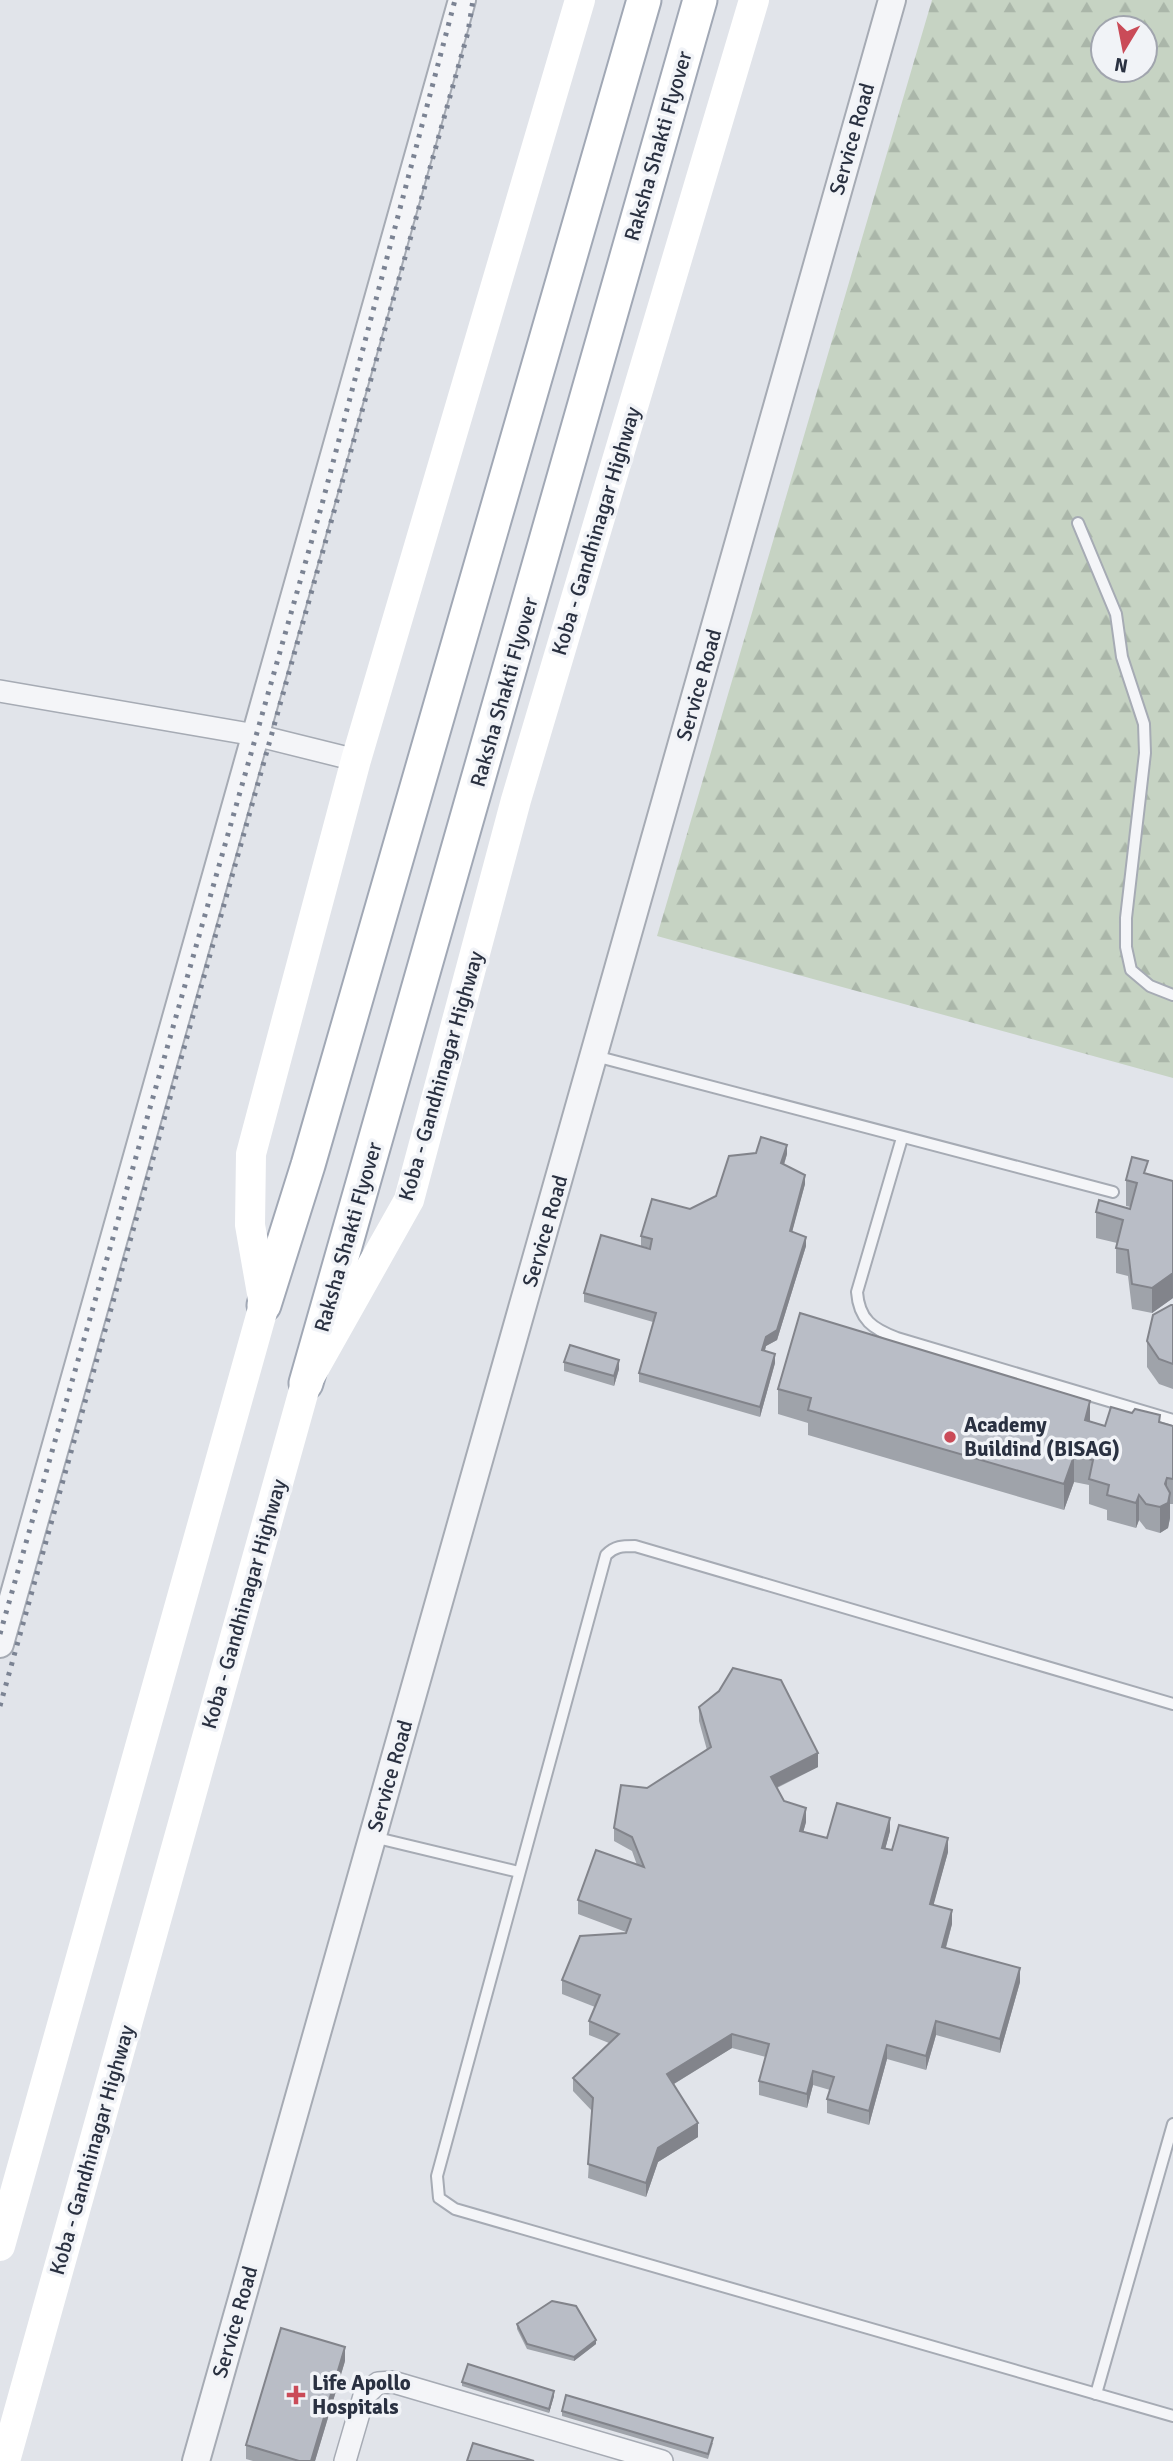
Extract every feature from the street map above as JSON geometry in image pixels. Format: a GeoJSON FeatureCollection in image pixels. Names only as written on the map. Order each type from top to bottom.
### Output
{"type":"FeatureCollection","features":[{"type":"Feature","properties":{"kind":"main road"},"geometry":{"type":"LineString","coordinates":[[264,1305],[250,1225],[251,1154],[356,760],[580,0]]}},
{"type":"Feature","properties":{"kind":"main road"},"geometry":{"type":"LineString","coordinates":[[0,2246],[264,1305],[309,1165],[644,0]]}},
{"type":"Feature","properties":{"kind":"main road","name":"Raksha Shakti Flyover"},"geometry":{"type":"LineString","coordinates":[[306,1382],[700,0]]}},
{"type":"Feature","properties":{"kind":"main road","name":"Koba - Gandhinagar Highway"},"geometry":{"type":"LineString","coordinates":[[5,2461],[306,1382],[410,1200],[516,800],[754,0]]}},
{"type":"Feature","properties":{"kind":"street"},"geometry":{"type":"LineString","coordinates":[[0,1644],[462,0]]}},
{"type":"Feature","properties":{"kind":"street","name":"Service Road"},"geometry":{"type":"LineString","coordinates":[[195,2461],[892,0]]}},
{"type":"Feature","properties":{"kind":"street"},"geometry":{"type":"LineString","coordinates":[[0,691],[255,735],[356,760]]}},
{"type":"Feature","properties":{"kind":"street"},"geometry":{"type":"LineString","coordinates":[[345,2461],[364,2396],[378,2383],[393,2382],[662,2461]]}},
{"type":"Feature","properties":{"kind":"lane"},"geometry":{"type":"LineString","coordinates":[[1078,523],[1116,614],[1122,657],[1144,724],[1145,753],[1126,918],[1126,947],[1131,970],[1150,986],[1173,995]]}},
{"type":"Feature","properties":{"kind":"lane"},"geometry":{"type":"LineString","coordinates":[[594,1056],[902,1139],[1113,1192]]}},
{"type":"Feature","properties":{"kind":"lane"},"geometry":{"type":"LineString","coordinates":[[902,1139],[857,1293],[858,1309],[867,1323],[897,1338],[1173,1420]]}},
{"type":"Feature","properties":{"kind":"lane"},"geometry":{"type":"LineString","coordinates":[[1173,1704],[635,1546],[619,1546],[606,1555],[437,2176],[439,2198],[456,2209],[1173,2416]]}},
{"type":"Feature","properties":{"kind":"lane"},"geometry":{"type":"LineString","coordinates":[[373,1837],[519,1872]]}},
{"type":"Feature","properties":{"kind":"lane"},"geometry":{"type":"LineString","coordinates":[[1096,2394],[1173,2124]]}},
{"type":"Feature","properties":{"kind":"green space"},"geometry":{"type":"Polygon","coordinates":[[[932,0],[1173,0],[1173,1078],[657,936],[932,0]]]}},
{"type":"Feature","properties":{"kind":"building"},"geometry":{"type":"Polygon","coordinates":[[[761,1137],[787,1145],[781,1163],[805,1175],[790,1231],[806,1237],[777,1330],[766,1337],[762,1350],[775,1354],[760,1407],[639,1373],[656,1313],[584,1293],[601,1235],[650,1249],[652,1239],[641,1236],[652,1199],[690,1209],[716,1196],[729,1156],[756,1153],[761,1137]]]}},
{"type":"Feature","properties":{"kind":"building"},"geometry":{"type":"Polygon","coordinates":[[[1132,1157],[1148,1161],[1144,1173],[1173,1181],[1173,1273],[1152,1288],[1132,1284],[1128,1250],[1116,1248],[1123,1220],[1096,1212],[1099,1200],[1130,1209],[1137,1183],[1126,1180],[1132,1157]]]}},
{"type":"Feature","properties":{"kind":"building"},"geometry":{"type":"Polygon","coordinates":[[[1171,1305],[1173,1364],[1159,1359],[1147,1341],[1153,1315],[1171,1305]]]}},
{"type":"Feature","properties":{"kind":"building","name":"Academy Buildind (BISAG)"},"geometry":{"type":"Polygon","coordinates":[[[800,1313],[1090,1401],[1085,1420],[1105,1426],[1111,1407],[1132,1413],[1135,1409],[1160,1415],[1159,1422],[1173,1426],[1173,1479],[1167,1478],[1165,1484],[1170,1493],[1168,1503],[1160,1507],[1146,1504],[1139,1495],[1136,1503],[1107,1495],[1109,1485],[1089,1479],[1093,1460],[1074,1456],[1064,1484],[808,1410],[811,1398],[778,1389],[800,1313]]]}},
{"type":"Feature","properties":{"kind":"building"},"geometry":{"type":"Polygon","coordinates":[[[570,1345],[619,1360],[614,1376],[564,1362],[570,1345]]]}},
{"type":"Feature","properties":{"kind":"building"},"geometry":{"type":"Polygon","coordinates":[[[733,1668],[781,1680],[818,1753],[771,1777],[784,1801],[806,1808],[800,1831],[827,1838],[837,1803],[890,1818],[882,1848],[892,1850],[899,1825],[948,1838],[930,1904],[952,1910],[942,1947],[1020,1968],[1000,2039],[936,2021],[926,2056],[887,2045],[869,2111],[827,2099],[834,2077],[813,2071],[807,2094],[759,2081],[769,2044],[732,2034],[667,2074],[698,2123],[658,2148],[646,2183],[588,2164],[593,2098],[573,2078],[619,2034],[589,2021],[600,1995],[562,1980],[580,1936],[626,1933],[631,1919],[578,1900],[596,1850],[644,1867],[632,1837],[614,1828],[621,1785],[647,1788],[711,1747],[699,1707],[719,1691],[733,1668]]]}},
{"type":"Feature","properties":{"kind":"building"},"geometry":{"type":"Polygon","coordinates":[[[552,2301],[576,2306],[596,2340],[574,2357],[527,2344],[517,2324],[552,2301]]]}},
{"type":"Feature","properties":{"kind":"building"},"geometry":{"type":"Polygon","coordinates":[[[281,2328],[345,2347],[311,2461],[299,2461],[246,2445],[281,2328]]]}},
{"type":"Feature","properties":{"kind":"building"},"geometry":{"type":"Polygon","coordinates":[[[468,2364],[554,2391],[549,2409],[462,2382],[468,2364]]]}},
{"type":"Feature","properties":{"kind":"building"},"geometry":{"type":"Polygon","coordinates":[[[566,2395],[713,2438],[708,2454],[562,2411],[566,2395]]]}},
{"type":"Feature","properties":{"kind":"building"},"geometry":{"type":"Polygon","coordinates":[[[473,2443],[534,2461],[467,2461],[473,2443]]]}},
{"type":"Feature","properties":{"kind":"railway"},"geometry":{"type":"LineString","coordinates":[[0,1634],[321,508],[455,0]]}},
{"type":"Feature","properties":{"kind":"railway"},"geometry":{"type":"LineString","coordinates":[[0,1706],[468,32],[473,0]]}},
{"type":"Feature","properties":{"kind":"place","name":"Academy Buildind (BISAG)"},"geometry":{"type":"Point","coordinates":[950,1437]}},
{"type":"Feature","properties":{"kind":"place","name":"Life Apollo Hospitals"},"geometry":{"type":"Point","coordinates":[296,2395]}}]}
